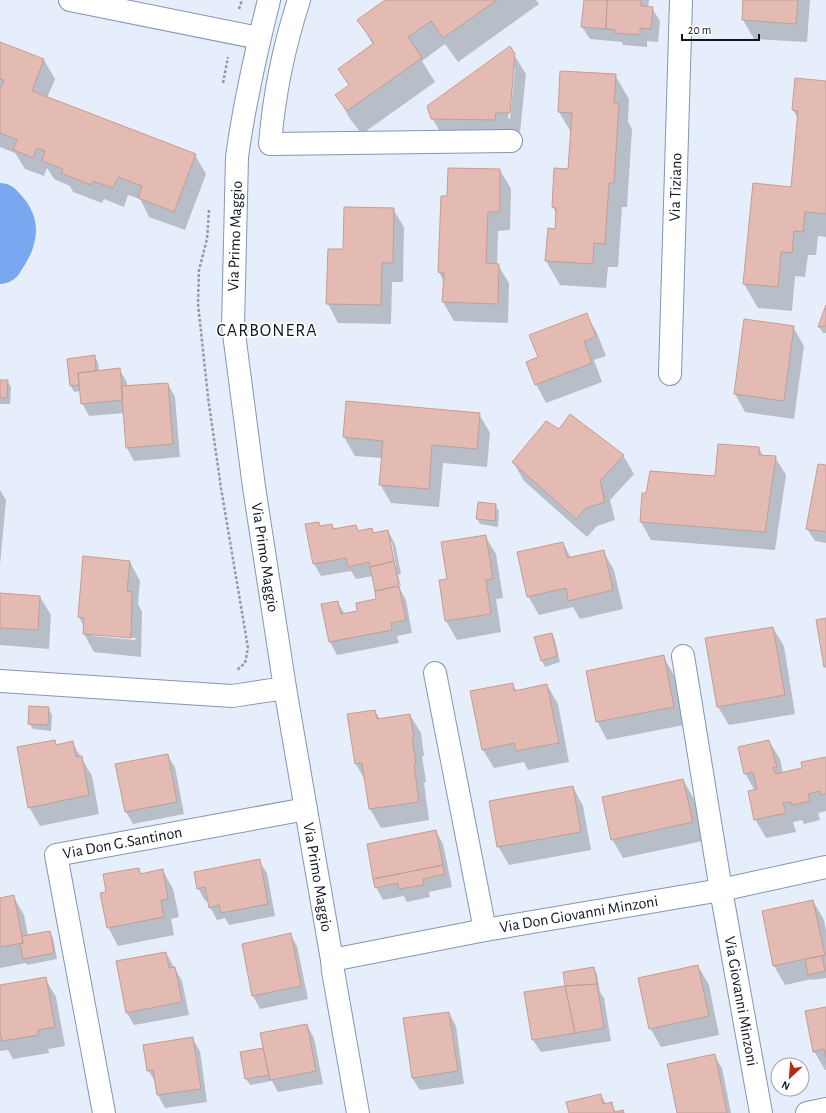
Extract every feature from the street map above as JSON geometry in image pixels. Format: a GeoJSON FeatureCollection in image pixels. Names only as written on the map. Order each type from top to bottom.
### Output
{"type":"FeatureCollection","features":[{"type":"Feature","properties":{"kind":"street"},"geometry":{"type":"LineString","coordinates":[[70,0],[259,38]]}},
{"type":"Feature","properties":{"kind":"street","name":"Via Primo Maggio"},"geometry":{"type":"LineString","coordinates":[[269,0],[259,38],[237,158],[233,326],[254,487],[285,688],[332,960],[332,971],[358,1113]]}},
{"type":"Feature","properties":{"kind":"street"},"geometry":{"type":"LineString","coordinates":[[299,0],[290,30],[272,118],[270,144],[512,142]]}},
{"type":"Feature","properties":{"kind":"street","name":"Via Tiziano"},"geometry":{"type":"LineString","coordinates":[[670,374],[681,0]]}},
{"type":"Feature","properties":{"kind":"street","name":"Via Giovanni Minzoni"},"geometry":{"type":"LineString","coordinates":[[682,656],[721,890],[761,1113]]}},
{"type":"Feature","properties":{"kind":"street"},"geometry":{"type":"LineString","coordinates":[[435,673],[485,930]]}},
{"type":"Feature","properties":{"kind":"street"},"geometry":{"type":"LineString","coordinates":[[0,681],[232,696],[285,688]]}},
{"type":"Feature","properties":{"kind":"street","name":"Via Don G.Santinon"},"geometry":{"type":"LineString","coordinates":[[104,1113],[56,855],[306,810]]}},
{"type":"Feature","properties":{"kind":"street","name":"Via Don Giovanni Minzoni"},"geometry":{"type":"LineString","coordinates":[[332,960],[485,930],[721,890],[826,867]]}},
{"type":"Feature","properties":{"kind":"street"},"geometry":{"type":"LineString","coordinates":[[807,1113],[826,1109]]}},
{"type":"Feature","properties":{"kind":"building"},"geometry":{"type":"Polygon","coordinates":[[[385,0],[497,0],[443,38],[431,21],[408,37],[422,58],[347,111],[335,95],[349,85],[338,69],[374,43],[357,20],[385,0]]]}},
{"type":"Feature","properties":{"kind":"building"},"geometry":{"type":"Polygon","coordinates":[[[584,0],[607,0],[606,29],[581,27],[584,0]]]}},
{"type":"Feature","properties":{"kind":"building"},"geometry":{"type":"Polygon","coordinates":[[[607,0],[641,0],[641,6],[653,7],[651,29],[640,28],[640,35],[615,33],[615,30],[606,29],[607,0]]]}},
{"type":"Feature","properties":{"kind":"building"},"geometry":{"type":"Polygon","coordinates":[[[743,0],[798,0],[796,24],[742,20],[743,0]]]}},
{"type":"Feature","properties":{"kind":"building"},"geometry":{"type":"Polygon","coordinates":[[[0,42],[44,59],[32,91],[196,154],[174,212],[138,198],[142,186],[118,177],[113,188],[93,181],[91,185],[61,173],[63,169],[42,161],[45,151],[37,148],[33,158],[13,150],[17,140],[0,133],[0,90],[4,80],[0,79],[0,42]]]}},
{"type":"Feature","properties":{"kind":"building"},"geometry":{"type":"Polygon","coordinates":[[[510,46],[515,54],[510,113],[496,113],[495,120],[431,119],[427,106],[510,46]]]}},
{"type":"Feature","properties":{"kind":"building"},"geometry":{"type":"Polygon","coordinates":[[[560,71],[616,74],[614,103],[619,104],[614,183],[609,183],[605,244],[594,243],[593,264],[545,261],[548,228],[555,229],[556,208],[552,207],[554,168],[568,169],[572,113],[558,112],[560,71]]]}},
{"type":"Feature","properties":{"kind":"building"},"geometry":{"type":"Polygon","coordinates":[[[795,78],[826,81],[826,214],[805,212],[803,232],[794,231],[792,253],[781,252],[778,287],[743,284],[753,183],[791,187],[798,111],[792,110],[795,78]]]}},
{"type":"Feature","properties":{"kind":"building"},"geometry":{"type":"Polygon","coordinates":[[[448,168],[500,169],[500,212],[488,212],[486,263],[499,264],[498,304],[442,302],[444,273],[438,272],[441,196],[447,196],[448,168]]]}},
{"type":"Feature","properties":{"kind":"building"},"geometry":{"type":"Polygon","coordinates":[[[344,207],[394,208],[393,263],[382,263],[381,305],[326,304],[328,249],[343,249],[344,207]]]}},
{"type":"Feature","properties":{"kind":"building"},"geometry":{"type":"Polygon","coordinates":[[[826,305],[826,326],[818,327],[826,305]]]}},
{"type":"Feature","properties":{"kind":"building"},"geometry":{"type":"Polygon","coordinates":[[[587,313],[596,337],[584,341],[592,363],[535,385],[526,362],[538,357],[529,335],[587,313]]]}},
{"type":"Feature","properties":{"kind":"building"},"geometry":{"type":"Polygon","coordinates":[[[744,319],[794,326],[784,401],[734,394],[744,319]]]}},
{"type":"Feature","properties":{"kind":"building"},"geometry":{"type":"Polygon","coordinates":[[[95,355],[96,371],[78,373],[79,385],[70,386],[67,359],[95,355]]]}},
{"type":"Feature","properties":{"kind":"building"},"geometry":{"type":"Polygon","coordinates":[[[120,368],[123,400],[81,404],[78,373],[120,368]]]}},
{"type":"Feature","properties":{"kind":"building"},"geometry":{"type":"Polygon","coordinates":[[[0,380],[8,380],[7,398],[0,398],[0,380]]]}},
{"type":"Feature","properties":{"kind":"building"},"geometry":{"type":"Polygon","coordinates":[[[168,383],[173,444],[126,448],[121,386],[168,383]]]}},
{"type":"Feature","properties":{"kind":"building"},"geometry":{"type":"Polygon","coordinates":[[[346,401],[480,413],[477,449],[432,445],[429,489],[379,485],[383,441],[343,437],[346,401]]]}},
{"type":"Feature","properties":{"kind":"building"},"geometry":{"type":"Polygon","coordinates":[[[570,414],[624,455],[600,481],[605,502],[586,508],[576,519],[512,462],[546,421],[559,429],[570,414]]]}},
{"type":"Feature","properties":{"kind":"building"},"geometry":{"type":"Polygon","coordinates":[[[718,444],[759,447],[759,455],[776,456],[765,532],[640,522],[642,493],[646,493],[650,471],[715,476],[718,444]]]}},
{"type":"Feature","properties":{"kind":"building"},"geometry":{"type":"Polygon","coordinates":[[[818,464],[826,465],[826,532],[806,529],[818,464]]]}},
{"type":"Feature","properties":{"kind":"building"},"geometry":{"type":"Polygon","coordinates":[[[478,502],[496,504],[495,521],[476,519],[478,502]]]}},
{"type":"Feature","properties":{"kind":"building"},"geometry":{"type":"Polygon","coordinates":[[[319,522],[320,526],[332,524],[333,529],[356,525],[358,531],[372,528],[373,533],[388,530],[394,561],[370,567],[369,562],[348,567],[346,558],[313,564],[305,524],[319,522]]]}},
{"type":"Feature","properties":{"kind":"building"},"geometry":{"type":"Polygon","coordinates":[[[486,535],[493,579],[486,580],[491,614],[445,621],[439,580],[447,579],[441,542],[486,535]]]}},
{"type":"Feature","properties":{"kind":"building"},"geometry":{"type":"Polygon","coordinates":[[[563,542],[567,558],[604,550],[613,590],[568,601],[566,588],[527,597],[517,552],[563,542]]]}},
{"type":"Feature","properties":{"kind":"building"},"geometry":{"type":"Polygon","coordinates":[[[83,556],[130,561],[127,591],[132,592],[131,638],[83,634],[84,618],[78,617],[83,556]]]}},
{"type":"Feature","properties":{"kind":"building"},"geometry":{"type":"Polygon","coordinates":[[[394,561],[399,586],[375,591],[370,567],[394,561]]]}},
{"type":"Feature","properties":{"kind":"building"},"geometry":{"type":"Polygon","coordinates":[[[399,586],[406,620],[391,623],[392,630],[329,642],[321,604],[338,601],[341,614],[357,611],[356,603],[376,599],[375,591],[399,586]]]}},
{"type":"Feature","properties":{"kind":"building"},"geometry":{"type":"Polygon","coordinates":[[[0,593],[40,596],[38,630],[0,628],[0,593]]]}},
{"type":"Feature","properties":{"kind":"building"},"geometry":{"type":"Polygon","coordinates":[[[826,618],[826,667],[824,667],[816,620],[826,618]]]}},
{"type":"Feature","properties":{"kind":"building"},"geometry":{"type":"Polygon","coordinates":[[[773,627],[785,695],[717,707],[705,638],[773,627]]]}},
{"type":"Feature","properties":{"kind":"building"},"geometry":{"type":"Polygon","coordinates":[[[552,633],[557,656],[541,661],[534,637],[552,633]]]}},
{"type":"Feature","properties":{"kind":"building"},"geometry":{"type":"Polygon","coordinates":[[[664,655],[674,707],[596,722],[586,671],[664,655]]]}},
{"type":"Feature","properties":{"kind":"building"},"geometry":{"type":"Polygon","coordinates":[[[513,683],[514,691],[547,684],[559,743],[516,751],[514,743],[482,750],[470,691],[513,683]]]}},
{"type":"Feature","properties":{"kind":"building"},"geometry":{"type":"Polygon","coordinates":[[[29,706],[49,707],[48,725],[28,724],[29,706]]]}},
{"type":"Feature","properties":{"kind":"building"},"geometry":{"type":"Polygon","coordinates":[[[375,710],[377,719],[410,714],[414,737],[412,738],[416,764],[414,764],[419,802],[369,809],[362,763],[355,764],[347,714],[375,710]]]}},
{"type":"Feature","properties":{"kind":"building"},"geometry":{"type":"Polygon","coordinates":[[[55,740],[56,745],[73,741],[76,757],[82,756],[89,795],[28,808],[17,747],[55,740]]]}},
{"type":"Feature","properties":{"kind":"building"},"geometry":{"type":"Polygon","coordinates":[[[769,740],[777,767],[773,767],[775,774],[802,768],[801,762],[826,757],[826,794],[820,795],[820,791],[808,794],[810,801],[792,805],[791,802],[783,803],[786,813],[754,820],[748,791],[757,789],[753,772],[744,774],[738,747],[769,740]]]}},
{"type":"Feature","properties":{"kind":"building"},"geometry":{"type":"Polygon","coordinates":[[[168,754],[177,802],[125,812],[115,764],[168,754]]]}},
{"type":"Feature","properties":{"kind":"building"},"geometry":{"type":"Polygon","coordinates":[[[683,779],[693,822],[611,840],[602,797],[683,779]]]}},
{"type":"Feature","properties":{"kind":"building"},"geometry":{"type":"Polygon","coordinates":[[[573,786],[581,832],[497,847],[489,801],[573,786]]]}},
{"type":"Feature","properties":{"kind":"building"},"geometry":{"type":"Polygon","coordinates":[[[436,830],[443,865],[373,879],[367,844],[436,830]]]}},
{"type":"Feature","properties":{"kind":"building"},"geometry":{"type":"Polygon","coordinates":[[[260,859],[268,904],[221,913],[219,905],[209,908],[205,887],[197,889],[194,872],[260,859]]]}},
{"type":"Feature","properties":{"kind":"building"},"geometry":{"type":"Polygon","coordinates":[[[443,865],[445,874],[423,879],[424,885],[399,889],[398,883],[375,888],[373,879],[443,865]]]}},
{"type":"Feature","properties":{"kind":"building"},"geometry":{"type":"Polygon","coordinates":[[[139,868],[140,874],[163,869],[168,899],[161,900],[164,917],[107,928],[100,893],[106,892],[103,874],[139,868]]]}},
{"type":"Feature","properties":{"kind":"building"},"geometry":{"type":"Polygon","coordinates":[[[14,895],[23,943],[0,947],[0,898],[14,895]]]}},
{"type":"Feature","properties":{"kind":"building"},"geometry":{"type":"Polygon","coordinates":[[[813,900],[825,955],[773,966],[762,911],[813,900]]]}},
{"type":"Feature","properties":{"kind":"building"},"geometry":{"type":"Polygon","coordinates":[[[50,931],[54,953],[23,959],[20,944],[23,943],[22,936],[50,931]]]}},
{"type":"Feature","properties":{"kind":"building"},"geometry":{"type":"Polygon","coordinates":[[[291,933],[301,986],[252,996],[242,944],[291,933]]]}},
{"type":"Feature","properties":{"kind":"building"},"geometry":{"type":"Polygon","coordinates":[[[166,952],[169,968],[175,967],[182,1002],[126,1013],[116,961],[166,952]]]}},
{"type":"Feature","properties":{"kind":"building"},"geometry":{"type":"Polygon","coordinates":[[[822,956],[825,971],[808,975],[805,959],[822,956]]]}},
{"type":"Feature","properties":{"kind":"building"},"geometry":{"type":"Polygon","coordinates":[[[698,965],[709,1016],[649,1029],[638,978],[698,965]]]}},
{"type":"Feature","properties":{"kind":"building"},"geometry":{"type":"Polygon","coordinates":[[[594,967],[597,984],[565,986],[563,972],[594,967]]]}},
{"type":"Feature","properties":{"kind":"building"},"geometry":{"type":"Polygon","coordinates":[[[46,977],[55,1027],[38,1030],[38,1035],[2,1041],[0,1032],[0,985],[46,977]]]}},
{"type":"Feature","properties":{"kind":"building"},"geometry":{"type":"Polygon","coordinates":[[[597,984],[604,1028],[575,1033],[565,986],[597,984]]]}},
{"type":"Feature","properties":{"kind":"building"},"geometry":{"type":"Polygon","coordinates":[[[565,986],[575,1033],[532,1040],[524,992],[565,986]]]}},
{"type":"Feature","properties":{"kind":"building"},"geometry":{"type":"Polygon","coordinates":[[[826,1007],[826,1058],[824,1049],[813,1052],[805,1011],[826,1007]]]}},
{"type":"Feature","properties":{"kind":"building"},"geometry":{"type":"Polygon","coordinates":[[[449,1012],[458,1071],[412,1078],[403,1018],[449,1012]]]}},
{"type":"Feature","properties":{"kind":"building"},"geometry":{"type":"Polygon","coordinates":[[[307,1024],[316,1071],[270,1080],[260,1033],[307,1024]]]}},
{"type":"Feature","properties":{"kind":"building"},"geometry":{"type":"Polygon","coordinates":[[[193,1037],[201,1089],[157,1095],[153,1070],[147,1071],[143,1045],[193,1037]]]}},
{"type":"Feature","properties":{"kind":"building"},"geometry":{"type":"Polygon","coordinates":[[[263,1048],[269,1075],[245,1079],[240,1052],[263,1048]]]}},
{"type":"Feature","properties":{"kind":"building"},"geometry":{"type":"Polygon","coordinates":[[[715,1054],[727,1113],[677,1113],[667,1064],[715,1054]]]}},
{"type":"Feature","properties":{"kind":"building"},"geometry":{"type":"Polygon","coordinates":[[[601,1094],[603,1104],[612,1102],[614,1112],[623,1110],[624,1113],[569,1113],[566,1102],[601,1094]]]}},
{"type":"Feature","properties":{"kind":"waterway"},"geometry":{"type":"LineString","coordinates":[[0,206],[9,217],[13,230],[9,246],[0,261]]}},
{"type":"Feature","properties":{"kind":"district","name":"CARBONERA"},"geometry":{"type":"Point","coordinates":[267,331]}}]}
